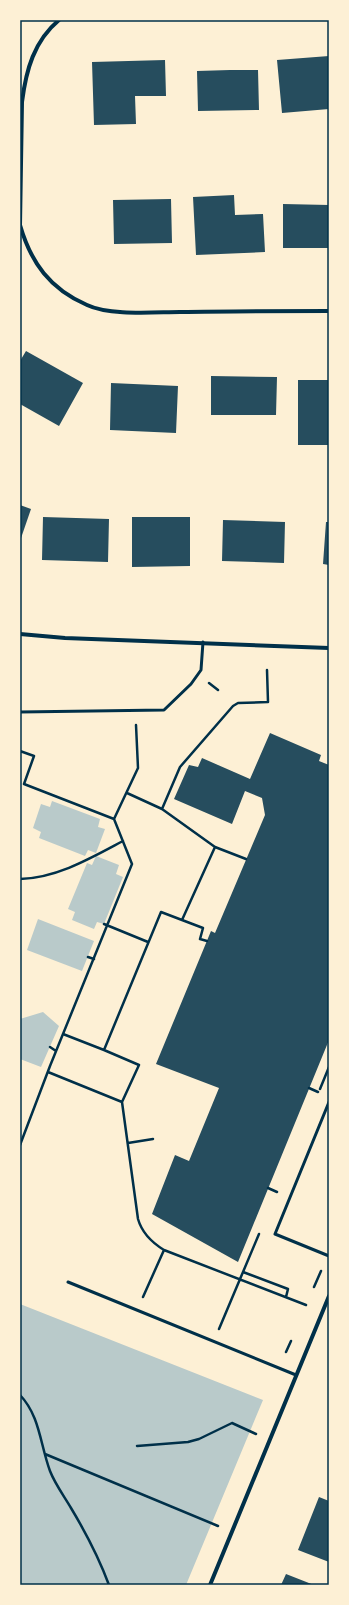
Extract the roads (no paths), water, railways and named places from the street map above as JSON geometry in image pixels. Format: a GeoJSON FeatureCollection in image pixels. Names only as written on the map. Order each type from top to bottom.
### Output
{"type":"FeatureCollection","features":[{"type":"Feature","properties":{"kind":"street"},"geometry":{"type":"LineString","coordinates":[[59,20],[50,27],[37,45],[26,76],[22,102],[20,225],[26,244],[35,263],[52,282],[68,295],[89,306],[111,310],[170,312],[329,310]]}},
{"type":"Feature","properties":{"kind":"street"},"geometry":{"type":"LineString","coordinates":[[20,634],[65,638],[203,642],[329,648]]}},
{"type":"Feature","properties":{"kind":"street"},"geometry":{"type":"LineString","coordinates":[[210,1585],[329,1296]]}},
{"type":"Feature","properties":{"kind":"lane"},"geometry":{"type":"LineString","coordinates":[[20,712],[164,710],[191,684],[201,670],[203,642]]}},
{"type":"Feature","properties":{"kind":"lane"},"geometry":{"type":"LineString","coordinates":[[329,1102],[275,1234],[329,1256]]}},
{"type":"Feature","properties":{"kind":"lane"},"geometry":{"type":"LineString","coordinates":[[68,1282],[296,1375]]}}]}
